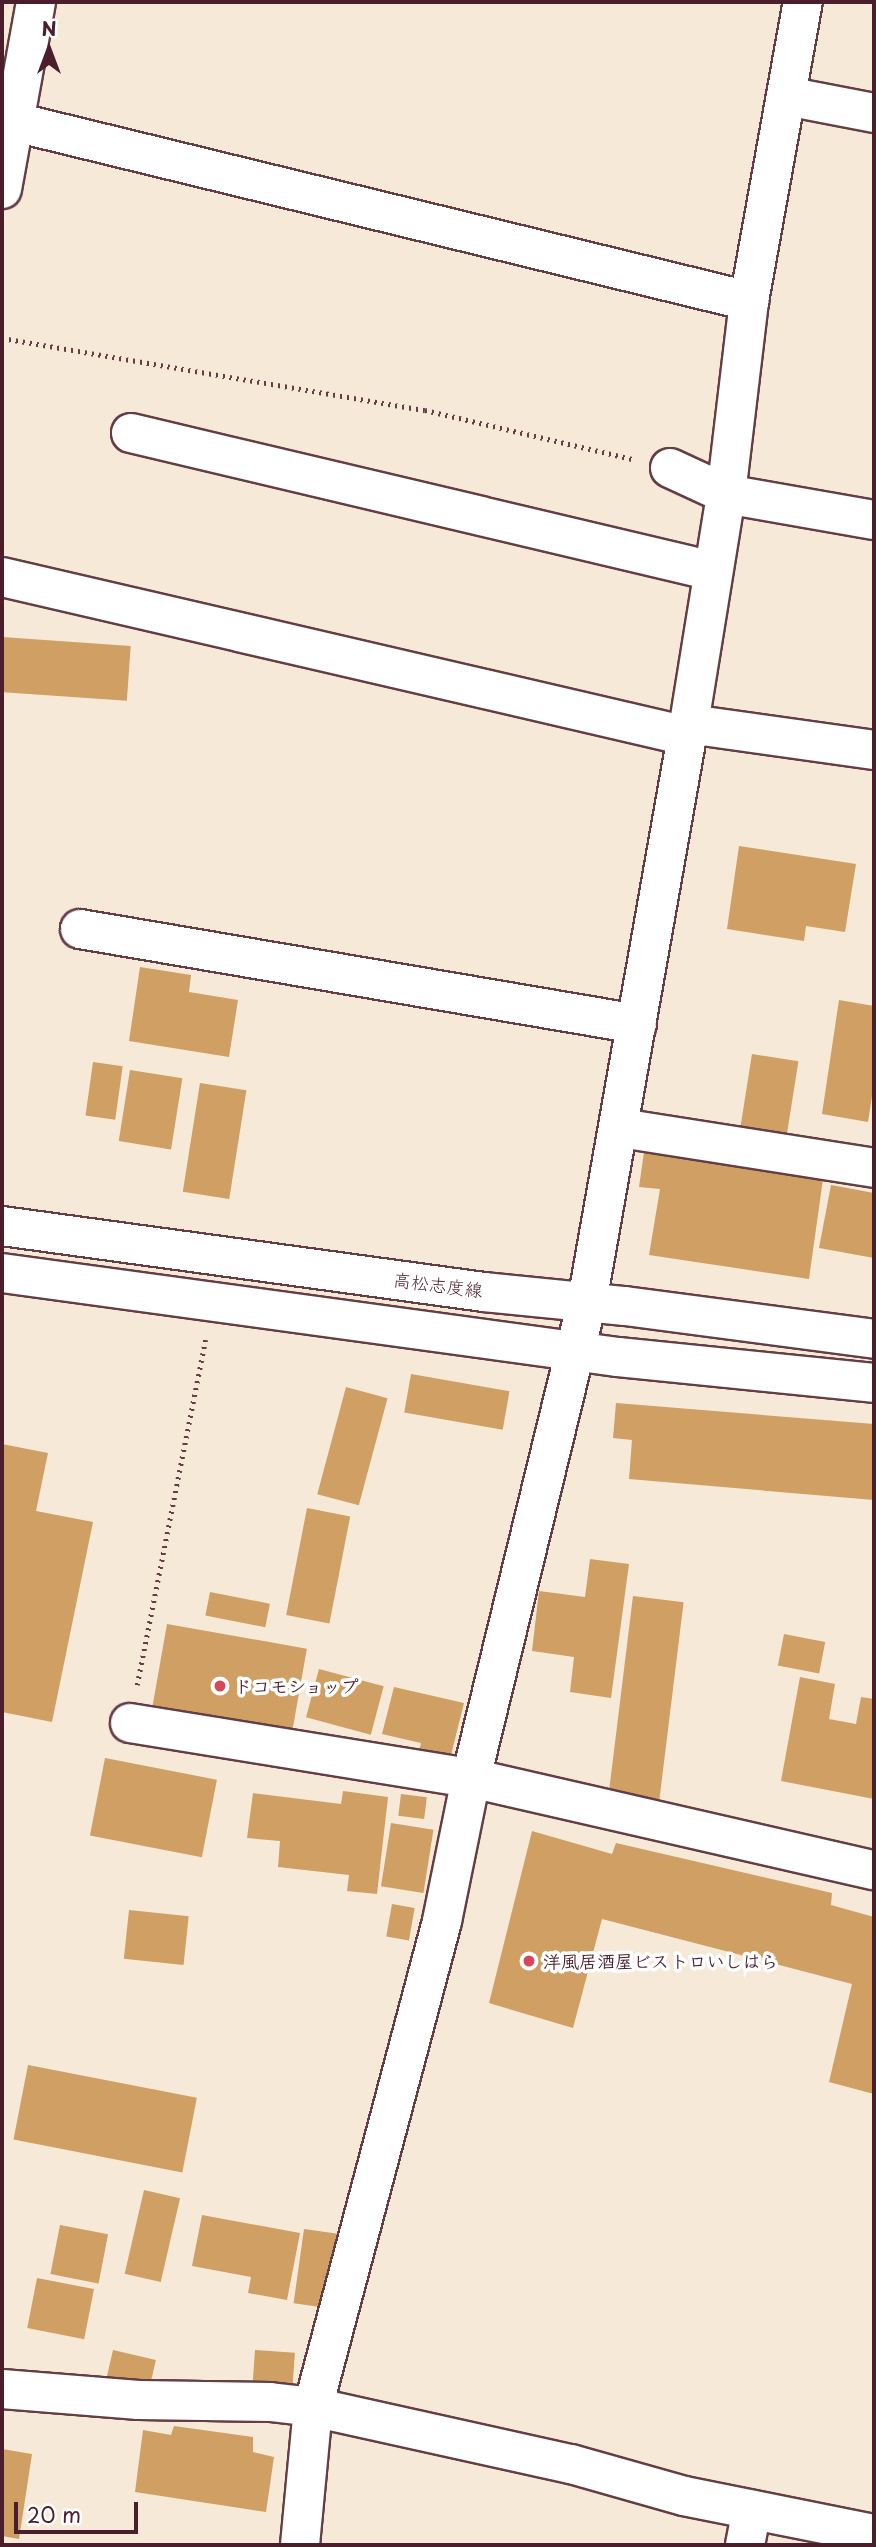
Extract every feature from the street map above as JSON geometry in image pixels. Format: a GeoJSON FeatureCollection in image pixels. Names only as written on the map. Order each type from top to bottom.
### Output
{"type":"FeatureCollection","features":[{"type":"Feature","properties":{"kind":"street"},"geometry":{"type":"LineString","coordinates":[[2,189],[36,2]]}},
{"type":"Feature","properties":{"kind":"street"},"geometry":{"type":"LineString","coordinates":[[300,2545],[313,2407],[442,1921],[471,1778],[577,1352],[587,1302],[620,1128],[688,730],[726,494],[750,301],[803,2]]}},
{"type":"Feature","properties":{"kind":"street"},"geometry":{"type":"LineString","coordinates":[[786,96],[874,113]]}},
{"type":"Feature","properties":{"kind":"street"},"geometry":{"type":"LineString","coordinates":[[15,122],[750,301]]}},
{"type":"Feature","properties":{"kind":"street"},"geometry":{"type":"LineString","coordinates":[[131,433],[713,571]]}},
{"type":"Feature","properties":{"kind":"street"},"geometry":{"type":"LineString","coordinates":[[670,468],[726,494],[874,520]]}},
{"type":"Feature","properties":{"kind":"street"},"geometry":{"type":"LineString","coordinates":[[2,577],[688,730],[874,750]]}},
{"type":"Feature","properties":{"kind":"street"},"geometry":{"type":"LineString","coordinates":[[80,929],[637,1024]]}},
{"type":"Feature","properties":{"kind":"street"},"geometry":{"type":"LineString","coordinates":[[620,1128],[874,1168]]}},
{"type":"Feature","properties":{"kind":"street","name":"高松志度線"},"geometry":{"type":"LineString","coordinates":[[2,1226],[457,1288],[874,1339]]}},
{"type":"Feature","properties":{"kind":"street"},"geometry":{"type":"LineString","coordinates":[[2,1273],[577,1352],[874,1383]]}},
{"type":"Feature","properties":{"kind":"street"},"geometry":{"type":"LineString","coordinates":[[130,1723],[471,1778],[874,1870]]}},
{"type":"Feature","properties":{"kind":"street"},"geometry":{"type":"LineString","coordinates":[[2,2389],[139,2400],[270,2402],[313,2407],[571,2464],[684,2496],[749,2528],[874,2534]]}},
{"type":"Feature","properties":{"kind":"path"},"geometry":{"type":"LineString","coordinates":[[2,338],[425,410],[670,468]]}},
{"type":"Feature","properties":{"kind":"path"},"geometry":{"type":"LineString","coordinates":[[130,1723],[207,1332]]}},
{"type":"Feature","properties":{"kind":"building"},"geometry":{"type":"Polygon","coordinates":[[[2,637],[131,646],[127,701],[2,692],[2,637]]]}},
{"type":"Feature","properties":{"kind":"building"},"geometry":{"type":"Polygon","coordinates":[[[739,846],[856,864],[845,932],[806,926],[804,941],[727,929],[739,846]]]}},
{"type":"Feature","properties":{"kind":"building"},"geometry":{"type":"Polygon","coordinates":[[[140,967],[191,975],[189,992],[238,1000],[229,1057],[129,1041],[140,967]]]}},
{"type":"Feature","properties":{"kind":"building"},"geometry":{"type":"Polygon","coordinates":[[[839,1000],[874,1006],[874,1083],[868,1122],[822,1114],[839,1000]]]}},
{"type":"Feature","properties":{"kind":"building"},"geometry":{"type":"Polygon","coordinates":[[[752,1054],[798,1061],[786,1140],[739,1133],[752,1054]]]}},
{"type":"Feature","properties":{"kind":"building"},"geometry":{"type":"Polygon","coordinates":[[[93,1062],[123,1066],[115,1120],[85,1115],[93,1062]]]}},
{"type":"Feature","properties":{"kind":"building"},"geometry":{"type":"Polygon","coordinates":[[[130,1070],[182,1078],[171,1149],[119,1141],[130,1070]]]}},
{"type":"Feature","properties":{"kind":"building"},"geometry":{"type":"Polygon","coordinates":[[[200,1083],[246,1090],[229,1199],[183,1192],[200,1083]]]}},
{"type":"Feature","properties":{"kind":"building"},"geometry":{"type":"Polygon","coordinates":[[[644,1152],[823,1179],[809,1279],[649,1255],[660,1189],[639,1187],[644,1152]]]}},
{"type":"Feature","properties":{"kind":"building"},"geometry":{"type":"Polygon","coordinates":[[[831,1185],[874,1193],[874,1258],[819,1248],[831,1185]]]}},
{"type":"Feature","properties":{"kind":"building"},"geometry":{"type":"Polygon","coordinates":[[[411,1374],[509,1391],[503,1430],[404,1412],[411,1374]]]}},
{"type":"Feature","properties":{"kind":"building"},"geometry":{"type":"Polygon","coordinates":[[[346,1387],[388,1398],[359,1505],[317,1494],[346,1387]]]}},
{"type":"Feature","properties":{"kind":"building"},"geometry":{"type":"Polygon","coordinates":[[[616,1403],[874,1424],[874,1500],[629,1479],[632,1440],[613,1438],[616,1403]]]}},
{"type":"Feature","properties":{"kind":"building"},"geometry":{"type":"Polygon","coordinates":[[[2,1444],[48,1453],[36,1511],[93,1522],[52,1722],[2,1712],[2,1444]]]}},
{"type":"Feature","properties":{"kind":"building"},"geometry":{"type":"Polygon","coordinates":[[[307,1508],[350,1516],[329,1623],[286,1615],[307,1508]]]}},
{"type":"Feature","properties":{"kind":"building"},"geometry":{"type":"Polygon","coordinates":[[[590,1559],[629,1564],[611,1698],[570,1692],[574,1657],[532,1651],[539,1591],[585,1597],[590,1559]]]}},
{"type":"Feature","properties":{"kind":"building"},"geometry":{"type":"Polygon","coordinates":[[[210,1592],[270,1604],[265,1627],[205,1616],[210,1592]]]}},
{"type":"Feature","properties":{"kind":"building"},"geometry":{"type":"Polygon","coordinates":[[[633,1596],[684,1602],[659,1805],[608,1798],[633,1596]]]}},
{"type":"Feature","properties":{"kind":"building"},"geometry":{"type":"Polygon","coordinates":[[[167,1624],[307,1649],[292,1733],[152,1709],[167,1624]]]}},
{"type":"Feature","properties":{"kind":"building"},"geometry":{"type":"Polygon","coordinates":[[[784,1634],[825,1642],[819,1673],[778,1665],[784,1634]]]}},
{"type":"Feature","properties":{"kind":"building"},"geometry":{"type":"Polygon","coordinates":[[[319,1669],[384,1686],[371,1735],[306,1717],[319,1669]]]}},
{"type":"Feature","properties":{"kind":"building"},"geometry":{"type":"Polygon","coordinates":[[[800,1677],[835,1684],[829,1719],[856,1724],[861,1697],[874,1699],[874,1799],[781,1781],[800,1677]]]}},
{"type":"Feature","properties":{"kind":"building"},"geometry":{"type":"Polygon","coordinates":[[[394,1687],[464,1703],[449,1763],[418,1756],[421,1743],[382,1734],[394,1687]]]}},
{"type":"Feature","properties":{"kind":"building"},"geometry":{"type":"Polygon","coordinates":[[[105,1758],[217,1780],[202,1857],[90,1836],[105,1758]]]}},
{"type":"Feature","properties":{"kind":"building"},"geometry":{"type":"Polygon","coordinates":[[[343,1791],[388,1797],[377,1894],[347,1891],[349,1875],[278,1867],[280,1841],[247,1838],[253,1793],[341,1804],[343,1791]]]}},
{"type":"Feature","properties":{"kind":"building"},"geometry":{"type":"Polygon","coordinates":[[[401,1794],[427,1797],[424,1819],[398,1816],[401,1794]]]}},
{"type":"Feature","properties":{"kind":"building"},"geometry":{"type":"Polygon","coordinates":[[[391,1823],[433,1830],[423,1893],[381,1886],[391,1823]]]}},
{"type":"Feature","properties":{"kind":"building"},"geometry":{"type":"Polygon","coordinates":[[[532,1831],[612,1854],[616,1843],[832,1893],[831,1905],[874,1917],[874,2094],[829,2082],[852,1984],[602,1919],[573,2028],[489,2003],[532,1831]]]}},
{"type":"Feature","properties":{"kind":"building"},"geometry":{"type":"Polygon","coordinates":[[[392,1904],[415,1908],[409,1940],[386,1936],[392,1904]]]}},
{"type":"Feature","properties":{"kind":"building"},"geometry":{"type":"Polygon","coordinates":[[[129,1910],[189,1916],[184,1965],[124,1959],[129,1910]]]}},
{"type":"Feature","properties":{"kind":"building"},"geometry":{"type":"Polygon","coordinates":[[[28,2065],[197,2098],[182,2172],[13,2140],[28,2065]]]}},
{"type":"Feature","properties":{"kind":"building"},"geometry":{"type":"Polygon","coordinates":[[[144,2190],[180,2198],[161,2282],[125,2274],[144,2190]]]}},
{"type":"Feature","properties":{"kind":"building"},"geometry":{"type":"Polygon","coordinates":[[[202,2215],[300,2233],[287,2300],[248,2293],[251,2277],[192,2266],[202,2215]]]}},
{"type":"Feature","properties":{"kind":"building"},"geometry":{"type":"Polygon","coordinates":[[[60,2225],[108,2234],[99,2283],[50,2274],[60,2225]]]}},
{"type":"Feature","properties":{"kind":"building"},"geometry":{"type":"Polygon","coordinates":[[[304,2229],[347,2235],[336,2309],[294,2303],[304,2229]]]}},
{"type":"Feature","properties":{"kind":"building"},"geometry":{"type":"Polygon","coordinates":[[[37,2278],[94,2289],[84,2339],[27,2328],[37,2278]]]}},
{"type":"Feature","properties":{"kind":"building"},"geometry":{"type":"Polygon","coordinates":[[[113,2350],[156,2360],[149,2389],[106,2379],[113,2350]]]}},
{"type":"Feature","properties":{"kind":"building"},"geometry":{"type":"Polygon","coordinates":[[[255,2350],[295,2353],[293,2386],[253,2383],[255,2350]]]}},
{"type":"Feature","properties":{"kind":"building"},"geometry":{"type":"Polygon","coordinates":[[[174,2426],[253,2437],[253,2452],[274,2457],[266,2512],[135,2492],[143,2430],[171,2435],[174,2426]]]}},
{"type":"Feature","properties":{"kind":"building"},"geometry":{"type":"Polygon","coordinates":[[[2,2449],[32,2454],[19,2539],[2,2536],[2,2449]]]}},
{"type":"Feature","properties":{"kind":"place","name":"ドコモショップ"},"geometry":{"type":"Point","coordinates":[220,1686]}},
{"type":"Feature","properties":{"kind":"place","name":"洋風居酒屋ビストロいしはら"},"geometry":{"type":"Point","coordinates":[529,1961]}}]}
